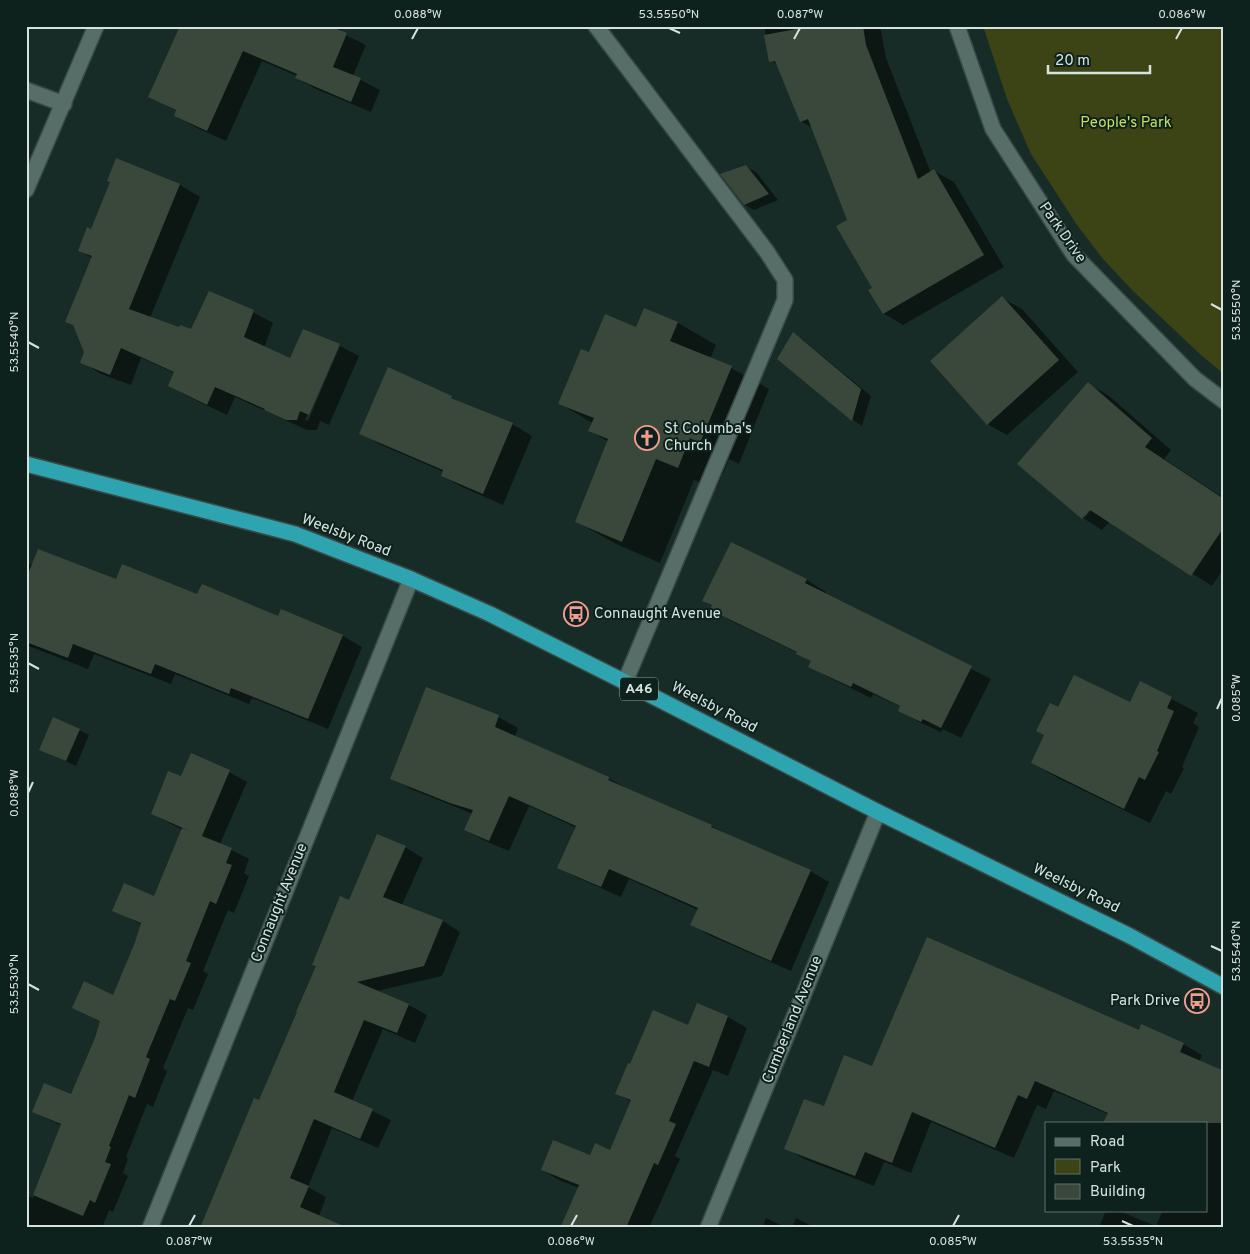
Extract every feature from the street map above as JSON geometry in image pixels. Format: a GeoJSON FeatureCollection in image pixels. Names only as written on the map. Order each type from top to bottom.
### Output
{"type":"FeatureCollection","features":[{"type":"Feature","properties":{"kind":"highway","name":"Weelsby Road"},"geometry":{"type":"LineString","coordinates":[[26,464],[295,534],[411,579],[490,614],[878,812],[1130,936],[1224,987]]}},
{"type":"Feature","properties":{"kind":"street"},"geometry":{"type":"LineString","coordinates":[[26,190],[96,26]]}},
{"type":"Feature","properties":{"kind":"street"},"geometry":{"type":"LineString","coordinates":[[596,26],[767,252],[785,280],[786,300],[625,682]]}},
{"type":"Feature","properties":{"kind":"street","name":"Park Drive"},"geometry":{"type":"LineString","coordinates":[[957,26],[993,129],[1074,255],[1195,379],[1224,401]]}},
{"type":"Feature","properties":{"kind":"street"},"geometry":{"type":"LineString","coordinates":[[26,90],[64,104]]}},
{"type":"Feature","properties":{"kind":"street","name":"Connaught Avenue"},"geometry":{"type":"LineString","coordinates":[[150,1228],[411,579]]}},
{"type":"Feature","properties":{"kind":"street","name":"Cumberland Avenue"},"geometry":{"type":"LineString","coordinates":[[708,1228],[878,812]]}},
{"type":"Feature","properties":{"kind":"green space","name":"People's Park"},"geometry":{"type":"Polygon","coordinates":[[[983,26],[1224,26],[1224,374],[1202,356],[1132,290],[1103,259],[1077,225],[1031,154],[1007,99],[983,26]]]}},
{"type":"Feature","properties":{"kind":"building"},"geometry":{"type":"Polygon","coordinates":[[[180,26],[330,26],[347,33],[333,67],[361,78],[351,102],[295,78],[297,74],[243,51],[207,131],[174,116],[176,110],[148,97],[180,26]]]}},
{"type":"Feature","properties":{"kind":"building"},"geometry":{"type":"Polygon","coordinates":[[[813,26],[863,26],[866,45],[918,179],[934,169],[984,255],[883,314],[868,290],[872,288],[836,226],[847,220],[808,119],[800,122],[775,61],[769,62],[764,35],[813,26]]]}},
{"type":"Feature","properties":{"kind":"building"},"geometry":{"type":"Polygon","coordinates":[[[116,158],[180,184],[129,309],[179,327],[180,325],[191,329],[209,291],[254,310],[244,337],[290,358],[303,329],[340,344],[309,415],[300,411],[297,420],[286,420],[215,387],[207,405],[168,386],[174,372],[121,348],[110,375],[80,363],[84,352],[73,325],[65,322],[92,256],[78,251],[87,227],[91,229],[110,182],[107,181],[116,158]]]}},
{"type":"Feature","properties":{"kind":"building"},"geometry":{"type":"Polygon","coordinates":[[[746,165],[769,194],[744,205],[720,174],[746,165]]]}},
{"type":"Feature","properties":{"kind":"building"},"geometry":{"type":"Polygon","coordinates":[[[1002,296],[1059,360],[987,425],[930,361],[1002,296]]]}},
{"type":"Feature","properties":{"kind":"building"},"geometry":{"type":"Polygon","coordinates":[[[644,308],[678,322],[670,341],[732,366],[700,443],[690,438],[678,468],[656,459],[622,542],[575,522],[608,439],[588,431],[594,418],[558,404],[581,349],[589,352],[605,314],[636,327],[644,308]]]}},
{"type":"Feature","properties":{"kind":"building"},"geometry":{"type":"Polygon","coordinates":[[[793,332],[861,389],[852,421],[777,359],[793,332]]]}},
{"type":"Feature","properties":{"kind":"building"},"geometry":{"type":"Polygon","coordinates":[[[388,367],[452,396],[451,398],[513,423],[483,494],[441,476],[443,470],[359,434],[388,367]]]}},
{"type":"Feature","properties":{"kind":"building"},"geometry":{"type":"Polygon","coordinates":[[[1088,382],[1152,438],[1145,447],[1224,499],[1224,527],[1191,576],[1090,510],[1082,519],[1017,464],[1088,382]]]}},
{"type":"Feature","properties":{"kind":"building"},"geometry":{"type":"Polygon","coordinates":[[[731,542],[807,579],[805,583],[972,666],[941,728],[923,719],[921,722],[898,711],[900,706],[853,683],[851,687],[808,667],[811,661],[796,654],[797,652],[710,610],[712,605],[702,601],[731,542]]]}},
{"type":"Feature","properties":{"kind":"building"},"geometry":{"type":"Polygon","coordinates":[[[38,549],[116,579],[122,564],[197,594],[202,584],[278,616],[281,609],[343,635],[308,719],[231,688],[229,694],[155,664],[151,674],[73,644],[68,658],[26,642],[26,579],[38,549]]]}},
{"type":"Feature","properties":{"kind":"building"},"geometry":{"type":"Polygon","coordinates":[[[1074,675],[1130,702],[1140,681],[1172,697],[1167,708],[1174,711],[1157,751],[1159,752],[1145,780],[1139,777],[1124,809],[1031,763],[1044,735],[1036,731],[1050,703],[1058,707],[1074,675]]]}},
{"type":"Feature","properties":{"kind":"building"},"geometry":{"type":"Polygon","coordinates":[[[426,687],[499,715],[495,727],[609,777],[608,780],[712,825],[711,827],[811,870],[771,961],[690,925],[698,908],[609,869],[601,887],[557,868],[576,826],[509,796],[489,841],[464,830],[473,810],[390,779],[426,687]]]}},
{"type":"Feature","properties":{"kind":"building"},"geometry":{"type":"Polygon","coordinates":[[[53,717],[80,729],[66,761],[39,750],[53,717]]]}},
{"type":"Feature","properties":{"kind":"building"},"geometry":{"type":"Polygon","coordinates":[[[191,753],[230,770],[202,836],[232,848],[226,863],[232,865],[216,904],[210,901],[186,961],[191,963],[175,1001],[170,999],[146,1057],[150,1059],[135,1098],[129,1095],[109,1146],[111,1147],[105,1162],[111,1164],[95,1203],[90,1200],[83,1216],[33,1195],[61,1124],[32,1112],[44,1083],[71,1094],[95,1038],[100,1021],[72,1008],[84,981],[113,995],[135,942],[141,923],[112,911],[124,883],[154,896],[182,828],[192,832],[151,814],[168,771],[181,776],[191,753]]]}},
{"type":"Feature","properties":{"kind":"building"},"geometry":{"type":"Polygon","coordinates":[[[377,834],[406,846],[383,897],[443,920],[424,966],[357,982],[409,1004],[397,1033],[364,1020],[334,1092],[373,1109],[360,1139],[314,1119],[290,1178],[309,1186],[300,1207],[348,1228],[200,1228],[254,1098],[259,1100],[297,1012],[316,966],[312,965],[340,896],[349,900],[377,834]]]}},
{"type":"Feature","properties":{"kind":"building"},"geometry":{"type":"Polygon","coordinates":[[[927,937],[1139,1030],[1141,1024],[1184,1043],[1180,1052],[1224,1071],[1224,1123],[1104,1122],[1108,1113],[1035,1081],[1027,1099],[1018,1095],[995,1148],[912,1112],[892,1163],[865,1152],[855,1176],[784,1149],[804,1099],[824,1106],[844,1055],[872,1066],[927,937]]]}},
{"type":"Feature","properties":{"kind":"building"},"geometry":{"type":"Polygon","coordinates":[[[697,1003],[728,1016],[709,1067],[694,1061],[669,1121],[676,1124],[658,1165],[654,1163],[626,1228],[560,1228],[579,1185],[541,1170],[553,1140],[590,1155],[595,1143],[610,1150],[631,1100],[615,1094],[653,1010],[688,1025],[697,1003]]]}},
{"type":"Feature","properties":{"kind":"place","name":"St Columba's Church"},"geometry":{"type":"Point","coordinates":[647,438]}},
{"type":"Feature","properties":{"kind":"place","name":"Connaught Avenue"},"geometry":{"type":"Point","coordinates":[576,614]}},
{"type":"Feature","properties":{"kind":"place","name":"Park Drive"},"geometry":{"type":"Point","coordinates":[1197,1001]}}]}
